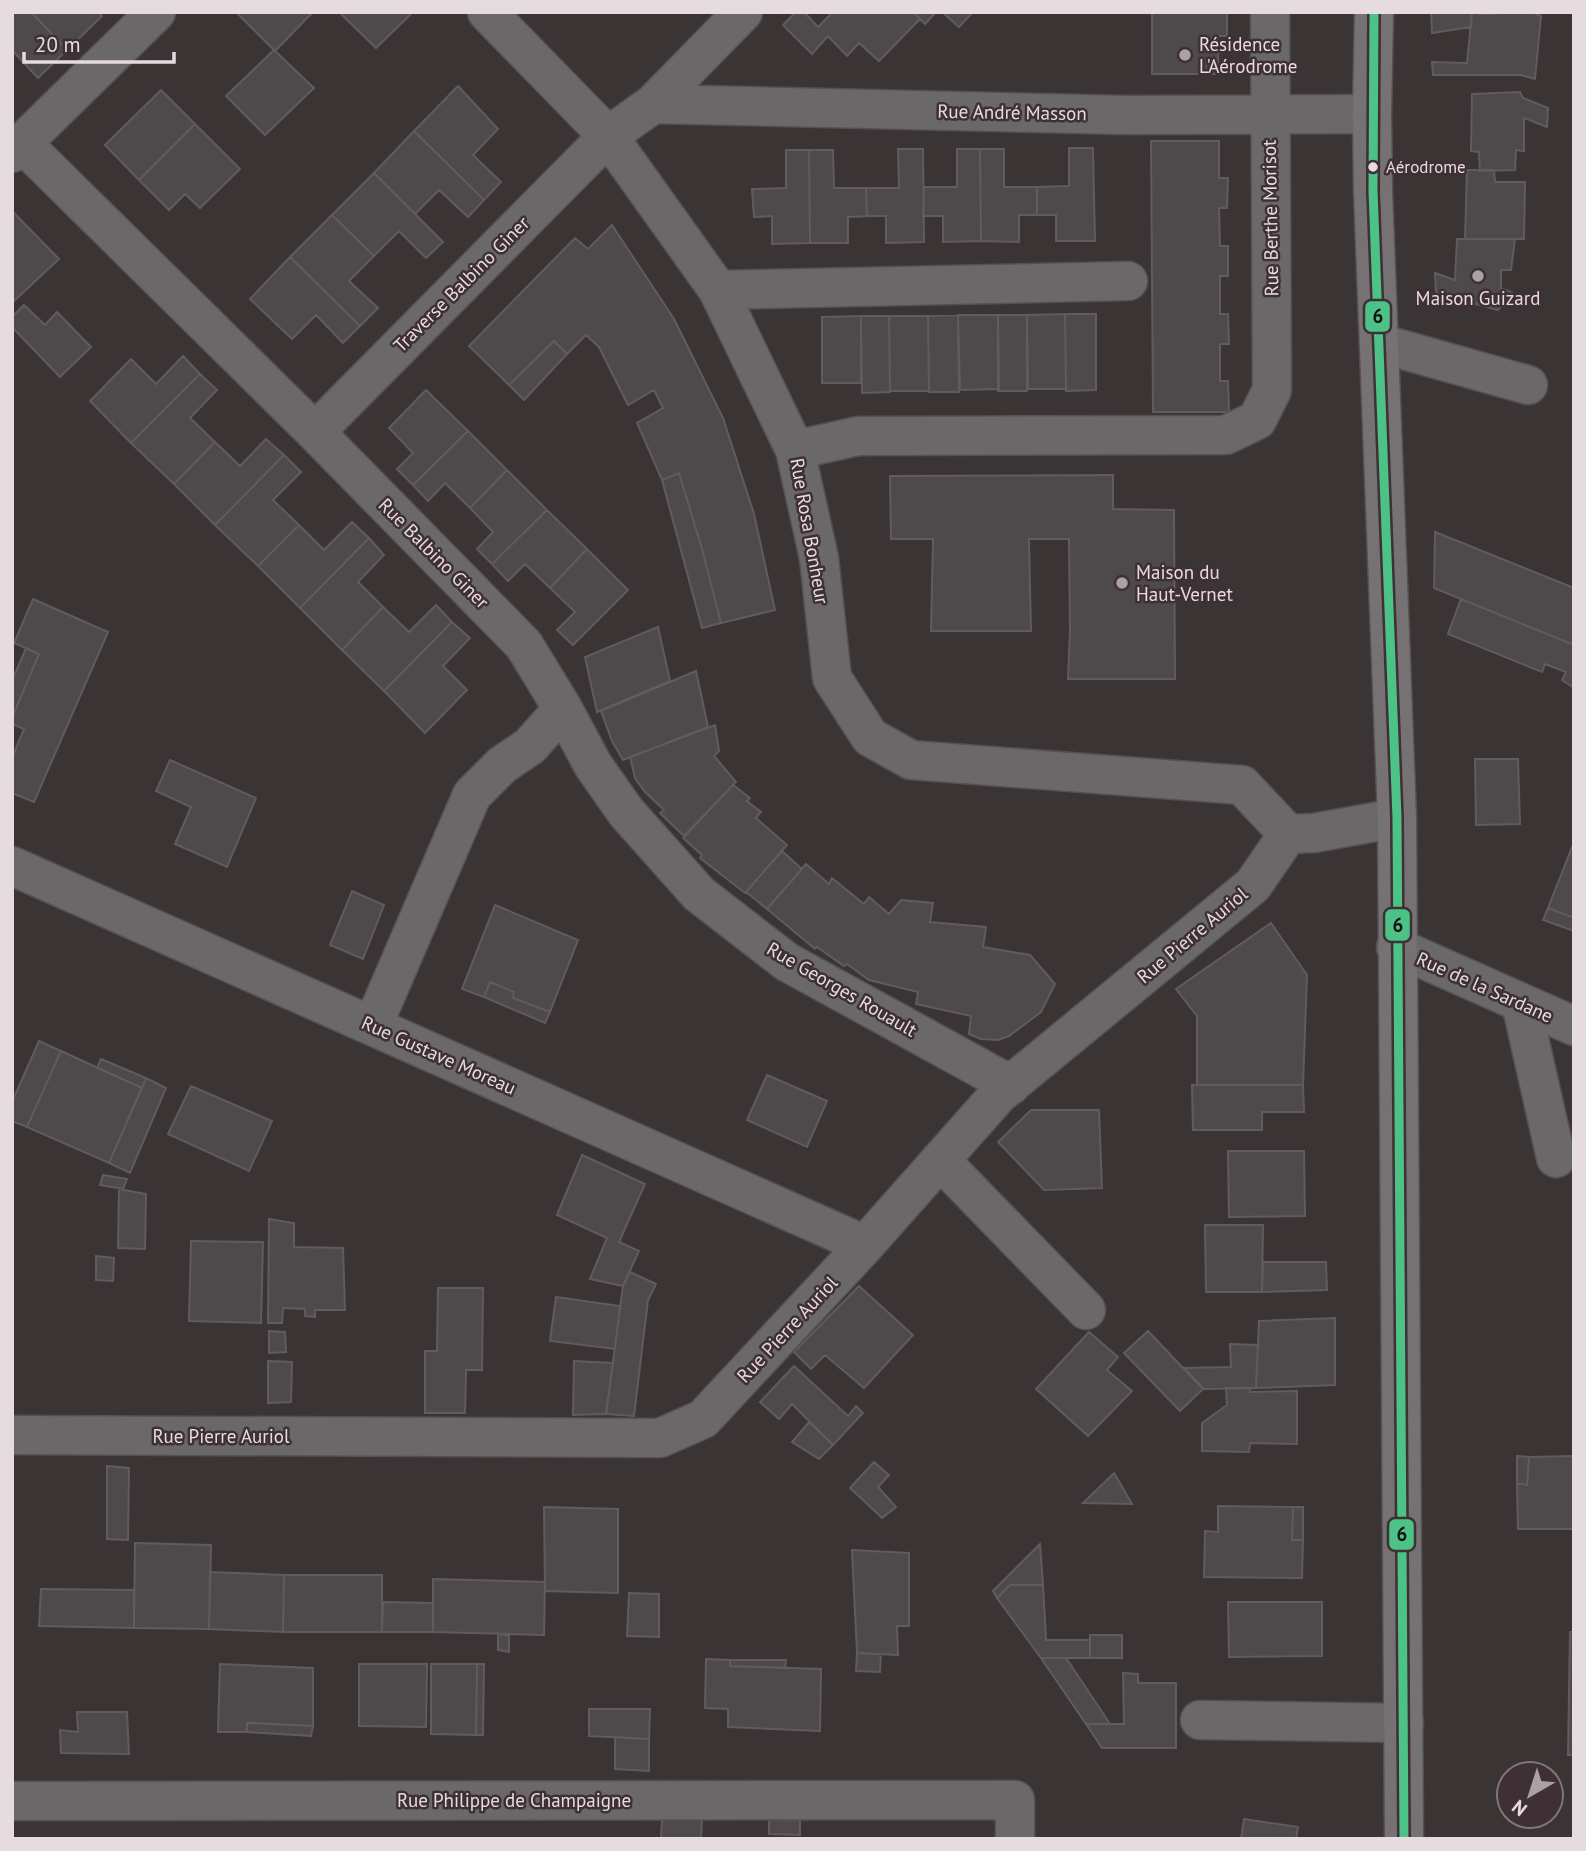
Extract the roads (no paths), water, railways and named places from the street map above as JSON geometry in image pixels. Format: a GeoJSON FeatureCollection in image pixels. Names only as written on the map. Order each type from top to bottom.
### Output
{"type":"FeatureCollection","features":[{"type":"Feature","properties":{"kind":"main road"},"geometry":{"type":"LineString","coordinates":[[1374,12],[1372,114],[1397,818],[1404,1839]]}},
{"type":"Feature","properties":{"kind":"street"},"geometry":{"type":"LineString","coordinates":[[17,148],[156,12]]}},
{"type":"Feature","properties":{"kind":"street","name":"Rue Rosa Bonheur"},"geometry":{"type":"LineString","coordinates":[[487,12],[608,136],[719,290],[795,450],[819,558],[832,678],[870,737],[911,760],[1242,785],[1288,834]]}},
{"type":"Feature","properties":{"kind":"street"},"geometry":{"type":"LineString","coordinates":[[608,136],[653,104],[743,12]]}},
{"type":"Feature","properties":{"kind":"street","name":"Rue Berthe Morisot"},"geometry":{"type":"LineString","coordinates":[[795,450],[858,436],[1226,435],[1257,420],[1272,390],[1270,12]]}},
{"type":"Feature","properties":{"kind":"street","name":"Rue André Masson"},"geometry":{"type":"LineString","coordinates":[[653,104],[1154,116],[1372,114]]}},
{"type":"Feature","properties":{"kind":"street","name":"Traverse Balbino Giner"},"geometry":{"type":"LineString","coordinates":[[315,432],[608,136]]}},
{"type":"Feature","properties":{"kind":"street","name":"Rue Balbino Giner"},"geometry":{"type":"LineString","coordinates":[[17,148],[315,432],[524,645],[563,709]]}},
{"type":"Feature","properties":{"kind":"street"},"geometry":{"type":"LineString","coordinates":[[719,290],[1128,281]]}},
{"type":"Feature","properties":{"kind":"street"},"geometry":{"type":"LineString","coordinates":[[1379,343],[1528,385]]}},
{"type":"Feature","properties":{"kind":"street"},"geometry":{"type":"LineString","coordinates":[[373,1025],[472,795],[502,765],[530,746],[563,709]]}},
{"type":"Feature","properties":{"kind":"street","name":"Rue Georges Rouault"},"geometry":{"type":"LineString","coordinates":[[563,709],[593,765],[626,812],[699,894],[788,962],[1010,1085]]}},
{"type":"Feature","properties":{"kind":"street"},"geometry":{"type":"LineString","coordinates":[[1288,834],[1314,833],[1397,818]]}},
{"type":"Feature","properties":{"kind":"street","name":"Rue Pierre Auriol"},"geometry":{"type":"LineString","coordinates":[[12,1435],[660,1438],[703,1419],[865,1245],[999,1094],[1253,885],[1288,834]]}},
{"type":"Feature","properties":{"kind":"street","name":"Rue Gustave Moreau"},"geometry":{"type":"LineString","coordinates":[[12,866],[865,1245]]}},
{"type":"Feature","properties":{"kind":"street","name":"Rue de la Sardane"},"geometry":{"type":"LineString","coordinates":[[1396,947],[1574,1026]]}},
{"type":"Feature","properties":{"kind":"street"},"geometry":{"type":"LineString","coordinates":[[1521,1003],[1556,1158]]}},
{"type":"Feature","properties":{"kind":"street"},"geometry":{"type":"LineString","coordinates":[[940,1160],[1086,1310]]}},
{"type":"Feature","properties":{"kind":"street"},"geometry":{"type":"LineString","coordinates":[[1200,1720],[1404,1723]]}},
{"type":"Feature","properties":{"kind":"street","name":"Rue Philippe de Champaigne"},"geometry":{"type":"LineString","coordinates":[[12,1801],[1015,1800],[1015,1839]]}},
{"type":"Feature","properties":{"kind":"place","name":"Résidence L'Aérodrome"},"geometry":{"type":"Point","coordinates":[1185,55]}},
{"type":"Feature","properties":{"kind":"place","name":"Aérodrome"},"geometry":{"type":"Point","coordinates":[1373,167]}},
{"type":"Feature","properties":{"kind":"place","name":"Maison Guizard"},"geometry":{"type":"Point","coordinates":[1478,276]}},
{"type":"Feature","properties":{"kind":"place","name":"Maison du Haut-Vernet"},"geometry":{"type":"Point","coordinates":[1122,583]}}]}
